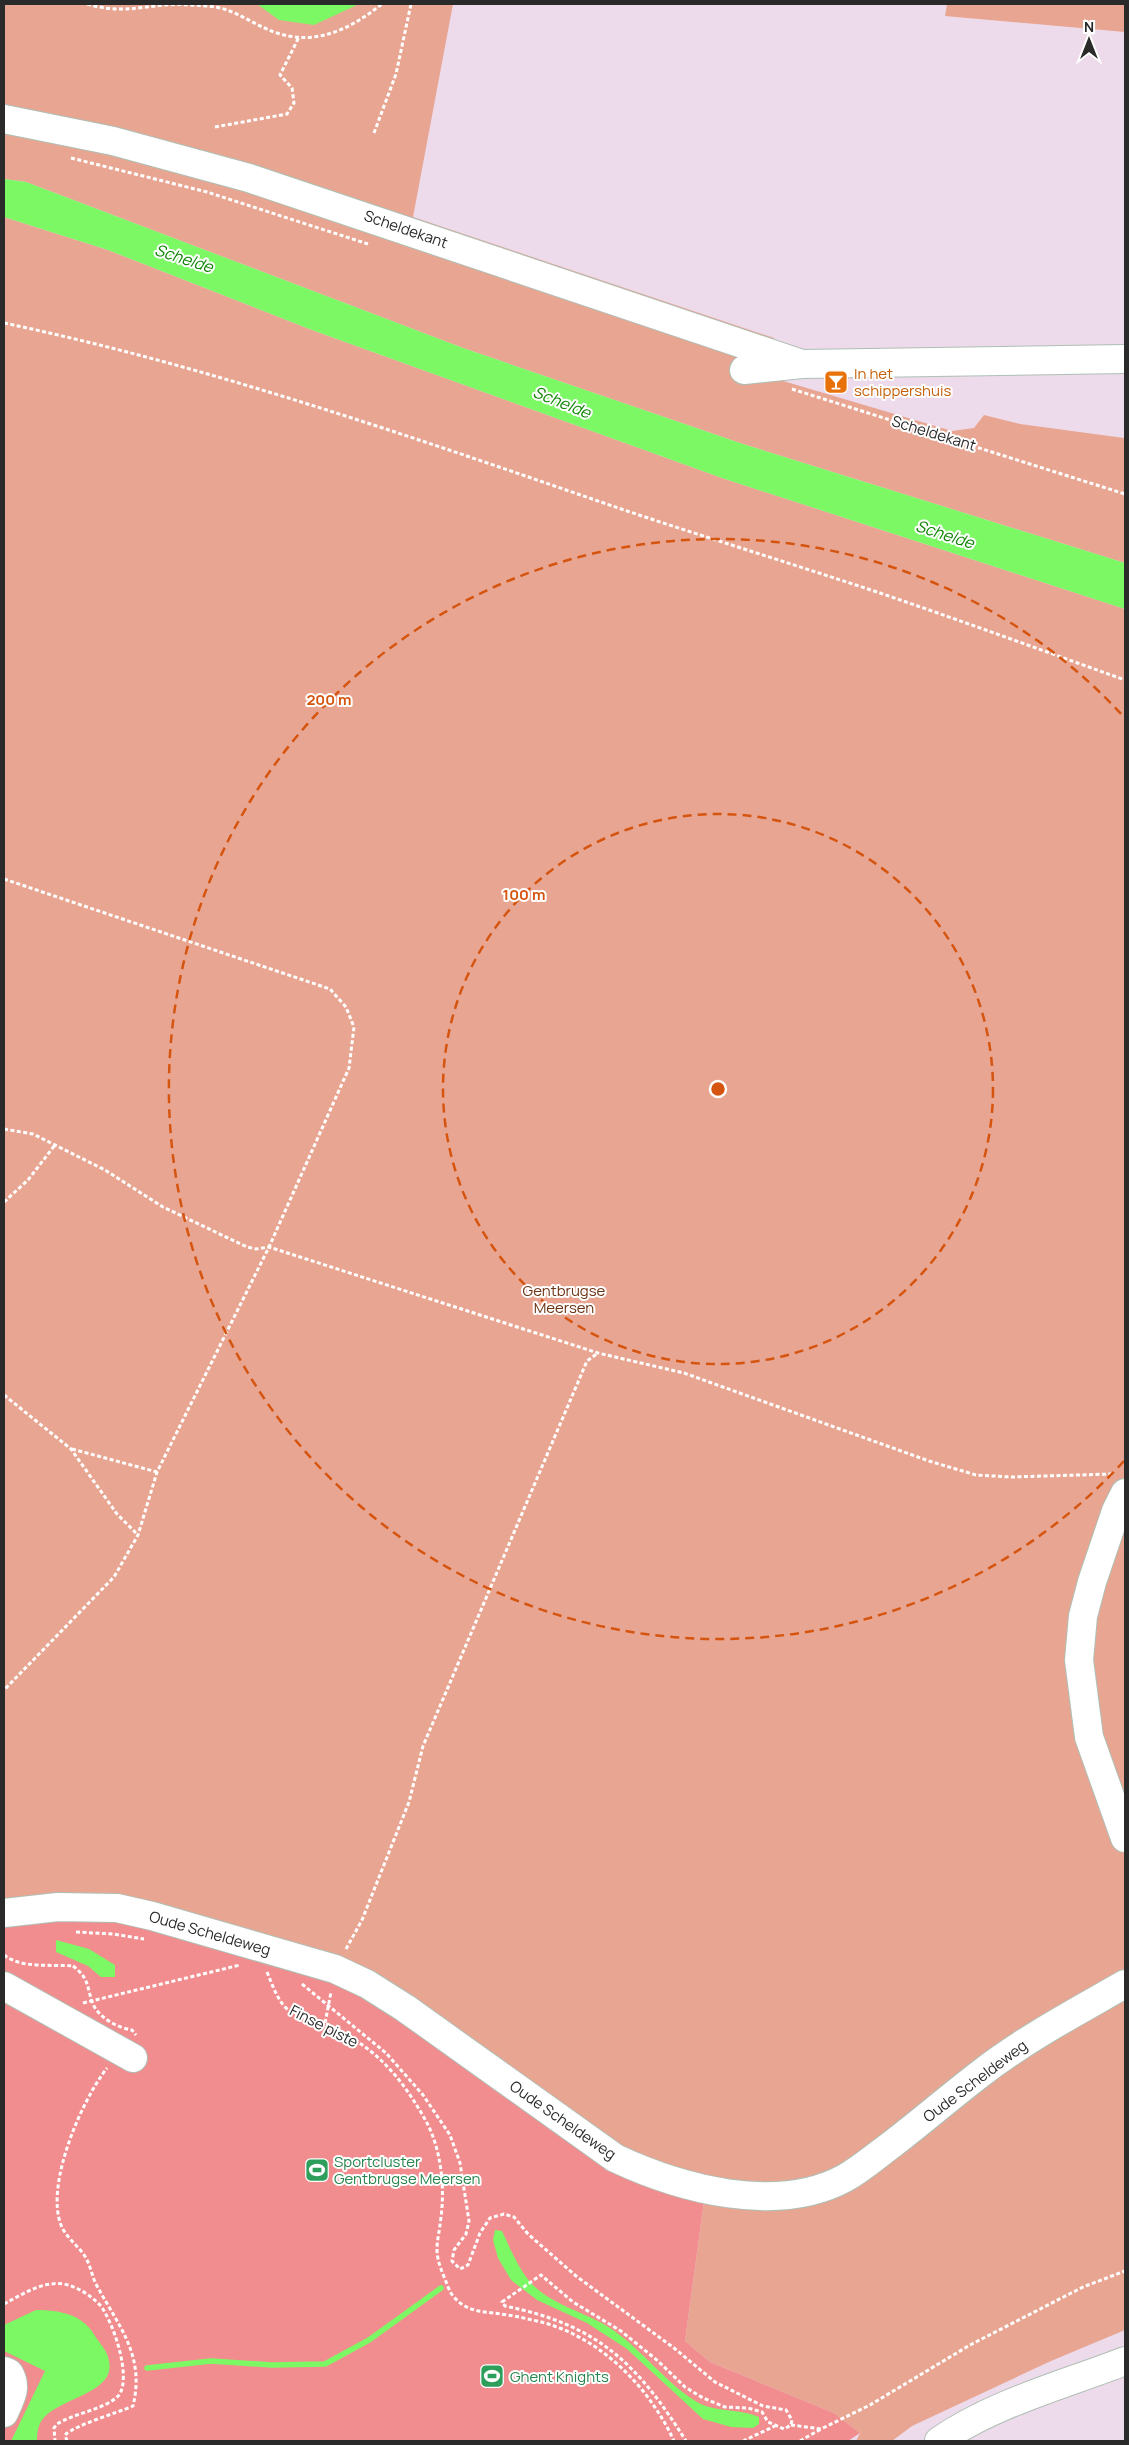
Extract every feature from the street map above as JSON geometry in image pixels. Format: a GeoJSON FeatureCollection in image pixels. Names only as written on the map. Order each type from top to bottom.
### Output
{"type":"FeatureCollection","features":[{"type":"Feature","properties":{"kind":"street","name":"Scheldekant"},"geometry":{"type":"LineString","coordinates":[[4,119],[130,146],[249,178],[802,364]]}},
{"type":"Feature","properties":{"kind":"street","name":"Scheldekant"},"geometry":{"type":"LineString","coordinates":[[744,370],[802,364],[1125,359]]}},
{"type":"Feature","properties":{"kind":"street"},"geometry":{"type":"LineString","coordinates":[[1121,1484],[1116,1511],[1092,1582],[1083,1616],[1079,1660],[1089,1737],[1125,1838]]}},
{"type":"Feature","properties":{"kind":"street","name":"Oude Scheldeweg"},"geometry":{"type":"LineString","coordinates":[[4,1913],[58,1907],[117,1908],[152,1916],[335,1969],[367,1984],[405,2008],[615,2158],[649,2174],[680,2183],[719,2192],[760,2196],[816,2191],[845,2178],[867,2164],[982,2072],[1044,2030],[1125,1984]]}},
{"type":"Feature","properties":{"kind":"street"},"geometry":{"type":"LineString","coordinates":[[4,1986],[130,2049]]}},
{"type":"Feature","properties":{"kind":"street"},"geometry":{"type":"LineString","coordinates":[[939,2441],[958,2428],[988,2413],[1125,2361]]}},
{"type":"Feature","properties":{"kind":"street"},"geometry":{"type":"LineString","coordinates":[[4,2371],[9,2373],[14,2386],[14,2392],[4,2412]]}},
{"type":"Feature","properties":{"kind":"path"},"geometry":{"type":"LineString","coordinates":[[86,4],[106,10],[125,10],[166,5],[210,6],[244,17],[274,32],[299,37],[333,35],[363,19],[382,4]]}},
{"type":"Feature","properties":{"kind":"path"},"geometry":{"type":"LineString","coordinates":[[374,133],[396,74],[410,4]]}},
{"type":"Feature","properties":{"kind":"path"},"geometry":{"type":"LineString","coordinates":[[215,127],[287,114],[294,103],[292,88],[280,75],[299,37]]}},
{"type":"Feature","properties":{"kind":"path","name":"Scheldekant"},"geometry":{"type":"LineString","coordinates":[[70,157],[207,192],[376,247]]}},
{"type":"Feature","properties":{"kind":"path"},"geometry":{"type":"LineString","coordinates":[[4,323],[71,337],[274,395],[467,456],[882,594],[1125,680]]}},
{"type":"Feature","properties":{"kind":"path","name":"Scheldekant"},"geometry":{"type":"LineString","coordinates":[[784,386],[1125,494]]}},
{"type":"Feature","properties":{"kind":"path"},"geometry":{"type":"LineString","coordinates":[[4,879],[330,989],[346,1006],[354,1027],[349,1068],[269,1247],[157,1472],[138,1535],[114,1577],[4,1690]]}},
{"type":"Feature","properties":{"kind":"path"},"geometry":{"type":"LineString","coordinates":[[4,1129],[33,1134],[56,1145],[105,1170],[163,1207],[247,1247],[256,1249],[269,1247],[598,1353],[684,1373],[929,1461],[976,1475],[1121,1484]]}},
{"type":"Feature","properties":{"kind":"path"},"geometry":{"type":"LineString","coordinates":[[4,1202],[28,1180],[56,1145]]}},
{"type":"Feature","properties":{"kind":"path"},"geometry":{"type":"LineString","coordinates":[[325,2023],[335,1969],[362,1920],[409,1802],[423,1746],[587,1361],[598,1353]]}},
{"type":"Feature","properties":{"kind":"path"},"geometry":{"type":"LineString","coordinates":[[4,1395],[71,1449],[117,1514],[138,1535]]}},
{"type":"Feature","properties":{"kind":"path"},"geometry":{"type":"LineString","coordinates":[[71,1449],[157,1472]]}},
{"type":"Feature","properties":{"kind":"path"},"geometry":{"type":"LineString","coordinates":[[73,1932],[113,1934],[153,1941]]}},
{"type":"Feature","properties":{"kind":"path"},"geometry":{"type":"LineString","coordinates":[[4,1955],[10,1960],[29,1964],[73,1966],[83,1974],[88,1982],[94,2004],[99,2013],[121,2028],[132,2030],[130,2049],[115,2058],[89,2094],[81,2110],[60,2170],[58,2201],[60,2223],[67,2237],[85,2257],[96,2286],[110,2306],[127,2340],[136,2365],[138,2386],[133,2406],[105,2418],[73,2428],[65,2435],[67,2441]]}},
{"type":"Feature","properties":{"kind":"path"},"geometry":{"type":"LineString","coordinates":[[79,2004],[241,1965],[248,1965]]}},
{"type":"Feature","properties":{"kind":"path","name":"Finse piste"},"geometry":{"type":"LineString","coordinates":[[261,1969],[266,1972],[285,2006],[294,2014],[325,2023],[361,2043],[385,2063],[407,2089],[427,2124],[439,2157],[442,2187],[441,2217],[435,2251],[451,2294],[463,2306],[476,2312],[506,2314],[540,2322],[574,2335],[603,2354],[634,2379],[658,2410],[674,2441]]}},
{"type":"Feature","properties":{"kind":"path"},"geometry":{"type":"LineString","coordinates":[[299,1982],[386,2053],[423,2096],[450,2135],[460,2163],[469,2221],[466,2234],[454,2250],[452,2261],[460,2269],[468,2266],[480,2233],[490,2218],[504,2214],[514,2217],[528,2234],[615,2307],[674,2348],[715,2382],[763,2406],[786,2410],[792,2420],[791,2425]]}},
{"type":"Feature","properties":{"kind":"path"},"geometry":{"type":"LineString","coordinates":[[800,2441],[870,2405],[978,2340],[1083,2288],[1125,2271]]}},
{"type":"Feature","properties":{"kind":"path"},"geometry":{"type":"LineString","coordinates":[[686,2441],[654,2393],[621,2356],[598,2340],[568,2324],[539,2313],[505,2306],[502,2302],[508,2295],[541,2275],[573,2302],[634,2341],[691,2391],[725,2407],[748,2408],[762,2412],[768,2422],[784,2429],[791,2425],[821,2429]]}},
{"type":"Feature","properties":{"kind":"path"},"geometry":{"type":"LineString","coordinates":[[4,2304],[37,2286],[64,2284],[90,2295],[101,2307],[108,2319],[125,2373],[119,2394],[111,2402],[57,2424],[54,2428],[55,2441]]}},
{"type":"Feature","properties":{"kind":"path"},"geometry":{"type":"LineString","coordinates":[[743,2441],[775,2426]]}},
{"type":"Feature","properties":{"kind":"green space"},"geometry":{"type":"Polygon","coordinates":[[[4,4],[453,4],[413,217],[774,338],[763,375],[952,431],[974,428],[984,415],[1020,424],[1124,438],[1125,430],[1125,563],[743,444],[463,348],[26,182],[4,179],[4,4]]]}},
{"type":"Feature","properties":{"kind":"green space"},"geometry":{"type":"Polygon","coordinates":[[[947,4],[1125,4],[1125,32],[945,16],[947,4]]]}},
{"type":"Feature","properties":{"kind":"green space","name":"Gentbrugse Meersen"},"geometry":{"type":"Polygon","coordinates":[[[4,217],[108,250],[312,330],[722,478],[1125,609],[1125,2330],[1051,2361],[912,2426],[892,2441],[856,2441],[860,2433],[834,2413],[710,2362],[685,2341],[705,2194],[4,1901],[4,217]]]}},
{"type":"Feature","properties":{"kind":"shaded area","name":"Sportcluster Gentbrugse Meersen"},"geometry":{"type":"Polygon","coordinates":[[[83,1915],[206,1940],[367,1993],[549,2116],[705,2194],[685,2341],[710,2362],[834,2413],[860,2433],[848,2441],[4,2441],[4,1921],[83,1915]]]}},
{"type":"Feature","properties":{"kind":"water"},"geometry":{"type":"Polygon","coordinates":[[[257,4],[359,4],[314,25],[279,20],[257,4]]]}},
{"type":"Feature","properties":{"kind":"water","name":"Schelde"},"geometry":{"type":"Polygon","coordinates":[[[4,179],[26,182],[463,348],[743,444],[1125,563],[1125,609],[722,478],[312,330],[108,250],[4,217],[4,179]]]}},
{"type":"Feature","properties":{"kind":"water"},"geometry":{"type":"Polygon","coordinates":[[[56,1940],[89,1949],[115,1965],[115,1977],[101,1977],[88,1966],[56,1952],[56,1940]]]}},
{"type":"Feature","properties":{"kind":"water"},"geometry":{"type":"Polygon","coordinates":[[[495,2230],[502,2231],[524,2274],[543,2293],[562,2305],[594,2319],[613,2330],[686,2395],[697,2402],[712,2408],[751,2414],[759,2417],[759,2424],[753,2428],[731,2427],[703,2419],[627,2349],[587,2323],[537,2300],[511,2280],[498,2258],[493,2240],[495,2230]]]}},
{"type":"Feature","properties":{"kind":"water"},"geometry":{"type":"Polygon","coordinates":[[[36,2310],[62,2312],[84,2323],[105,2350],[110,2367],[106,2378],[97,2387],[57,2408],[46,2416],[39,2426],[37,2441],[11,2441],[45,2371],[4,2351],[4,2325],[36,2310]]]}},
{"type":"Feature","properties":{"kind":"waterway"},"geometry":{"type":"LineString","coordinates":[[147,2368],[211,2361],[272,2365],[325,2364],[369,2340],[441,2288]]}},
{"type":"Feature","properties":{"kind":"place","name":"In het schippershuis"},"geometry":{"type":"Point","coordinates":[836,382]}},
{"type":"Feature","properties":{"kind":"place","name":"Sportcluster Gentbrugse Meersen"},"geometry":{"type":"Point","coordinates":[317,2170]}},
{"type":"Feature","properties":{"kind":"place","name":"Ghent Knights"},"geometry":{"type":"Point","coordinates":[492,2376]}}]}
